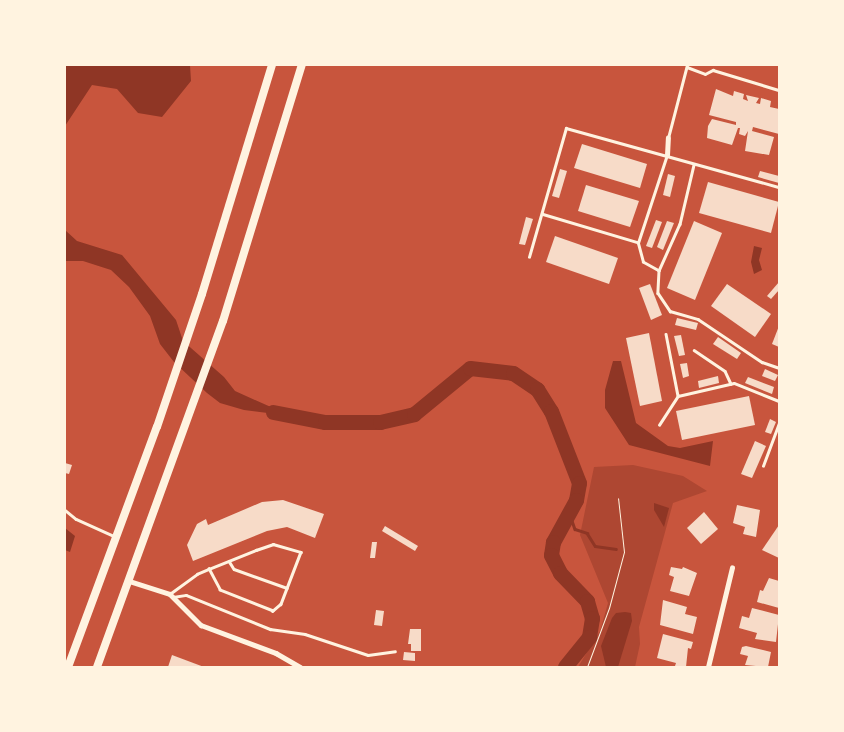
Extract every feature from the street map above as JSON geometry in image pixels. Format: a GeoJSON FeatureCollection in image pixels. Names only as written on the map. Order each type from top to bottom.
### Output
{"type":"FeatureCollection","features":[{"type":"Feature","properties":{"kind":"main road"},"geometry":{"type":"LineString","coordinates":[[68,667],[157,427],[202,294],[272,65]]}},
{"type":"Feature","properties":{"kind":"main road"},"geometry":{"type":"LineString","coordinates":[[97,667],[177,453],[223,321],[302,65]]}},
{"type":"Feature","properties":{"kind":"street"},"geometry":{"type":"LineString","coordinates":[[667,155],[668,138]]}},
{"type":"Feature","properties":{"kind":"street"},"geometry":{"type":"LineString","coordinates":[[708,667],[732,568]]}},
{"type":"Feature","properties":{"kind":"street"},"geometry":{"type":"LineString","coordinates":[[129,581],[171,596],[201,625],[276,653],[300,667]]}},
{"type":"Feature","properties":{"kind":"lane"},"geometry":{"type":"LineString","coordinates":[[668,138],[687,66],[705,74],[712,70],[779,90]]}},
{"type":"Feature","properties":{"kind":"lane"},"geometry":{"type":"LineString","coordinates":[[529,257],[543,214],[566,128],[779,187]]}},
{"type":"Feature","properties":{"kind":"lane"},"geometry":{"type":"LineString","coordinates":[[659,271],[644,262],[638,243],[667,155]]}},
{"type":"Feature","properties":{"kind":"lane"},"geometry":{"type":"LineString","coordinates":[[694,165],[680,224],[659,271],[658,293],[670,312],[698,319],[762,362],[779,368]]}},
{"type":"Feature","properties":{"kind":"lane"},"geometry":{"type":"LineString","coordinates":[[543,214],[638,243]]}},
{"type":"Feature","properties":{"kind":"lane"},"geometry":{"type":"LineString","coordinates":[[666,334],[678,396]]}},
{"type":"Feature","properties":{"kind":"lane"},"geometry":{"type":"LineString","coordinates":[[694,350],[725,371],[731,384]]}},
{"type":"Feature","properties":{"kind":"lane"},"geometry":{"type":"LineString","coordinates":[[659,425],[678,396],[731,384],[779,401]]}},
{"type":"Feature","properties":{"kind":"lane"},"geometry":{"type":"LineString","coordinates":[[763,466],[779,423]]}},
{"type":"Feature","properties":{"kind":"lane"},"geometry":{"type":"LineString","coordinates":[[65,510],[76,519],[117,538]]}},
{"type":"Feature","properties":{"kind":"lane"},"geometry":{"type":"LineString","coordinates":[[171,596],[180,584],[209,569],[273,544],[301,552],[281,604],[273,611],[220,590],[209,569]]}},
{"type":"Feature","properties":{"kind":"lane"},"geometry":{"type":"LineString","coordinates":[[229,561],[234,569],[287,588]]}},
{"type":"Feature","properties":{"kind":"lane"},"geometry":{"type":"LineString","coordinates":[[171,596],[186,595],[270,629],[305,634],[368,655],[396,651]]}},
{"type":"Feature","properties":{"kind":"path"},"geometry":{"type":"LineString","coordinates":[[587,667],[609,608],[624,552],[618,498]]}},
{"type":"Feature","properties":{"kind":"shaded area"},"geometry":{"type":"Polygon","coordinates":[[[65,65],[190,65],[191,81],[162,117],[138,113],[117,89],[92,85],[65,126],[65,65]]]}},
{"type":"Feature","properties":{"kind":"shaded area"},"geometry":{"type":"Polygon","coordinates":[[[65,230],[77,241],[122,255],[176,320],[183,341],[224,377],[235,391],[291,416],[244,410],[220,403],[207,393],[174,362],[160,344],[150,316],[129,287],[111,270],[83,261],[65,261],[65,230]]]}},
{"type":"Feature","properties":{"kind":"shaded area"},"geometry":{"type":"Polygon","coordinates":[[[754,246],[762,248],[759,260],[762,270],[754,274],[751,262],[754,246]]]}},
{"type":"Feature","properties":{"kind":"shaded area"},"geometry":{"type":"Polygon","coordinates":[[[613,361],[621,361],[636,423],[668,446],[680,448],[713,441],[710,466],[629,445],[605,408],[605,390],[613,361]]]}},
{"type":"Feature","properties":{"kind":"shaded area"},"geometry":{"type":"Polygon","coordinates":[[[633,465],[683,476],[707,491],[673,503],[639,627],[640,644],[635,667],[578,667],[600,631],[608,603],[580,535],[594,467],[633,465]]]}},
{"type":"Feature","properties":{"kind":"shaded area"},"geometry":{"type":"Polygon","coordinates":[[[654,503],[669,508],[664,527],[654,510],[654,503]]]}},
{"type":"Feature","properties":{"kind":"shaded area"},"geometry":{"type":"Polygon","coordinates":[[[65,528],[75,536],[70,552],[65,550],[65,528]]]}},
{"type":"Feature","properties":{"kind":"shaded area"},"geometry":{"type":"Polygon","coordinates":[[[616,613],[631,613],[632,621],[618,667],[606,667],[601,646],[612,618],[616,613]]]}},
{"type":"Feature","properties":{"kind":"building"},"geometry":{"type":"Polygon","coordinates":[[[716,89],[733,96],[734,91],[744,94],[743,99],[748,101],[746,95],[759,98],[756,103],[760,104],[761,98],[771,101],[770,107],[779,109],[779,134],[753,127],[752,131],[774,137],[769,155],[745,151],[748,131],[745,136],[739,134],[740,128],[738,128],[732,145],[707,138],[708,126],[712,119],[736,125],[736,122],[709,115],[716,89]]]}},
{"type":"Feature","properties":{"kind":"building"},"geometry":{"type":"Polygon","coordinates":[[[582,144],[647,164],[640,188],[574,168],[582,144]]]}},
{"type":"Feature","properties":{"kind":"building"},"geometry":{"type":"Polygon","coordinates":[[[560,169],[567,171],[559,198],[552,196],[560,169]]]}},
{"type":"Feature","properties":{"kind":"building"},"geometry":{"type":"Polygon","coordinates":[[[760,171],[779,176],[779,183],[758,177],[760,171]]]}},
{"type":"Feature","properties":{"kind":"building"},"geometry":{"type":"Polygon","coordinates":[[[668,174],[675,176],[670,197],[663,195],[668,174]]]}},
{"type":"Feature","properties":{"kind":"building"},"geometry":{"type":"Polygon","coordinates":[[[708,182],[779,202],[771,233],[699,213],[708,182]]]}},
{"type":"Feature","properties":{"kind":"building"},"geometry":{"type":"Polygon","coordinates":[[[586,185],[639,201],[630,227],[578,211],[586,185]]]}},
{"type":"Feature","properties":{"kind":"building"},"geometry":{"type":"Polygon","coordinates":[[[526,217],[533,219],[525,245],[519,244],[526,217]]]}},
{"type":"Feature","properties":{"kind":"building"},"geometry":{"type":"Polygon","coordinates":[[[656,220],[662,222],[652,248],[646,246],[656,220]]]}},
{"type":"Feature","properties":{"kind":"building"},"geometry":{"type":"Polygon","coordinates":[[[667,221],[674,223],[663,250],[657,247],[667,221]]]}},
{"type":"Feature","properties":{"kind":"building"},"geometry":{"type":"Polygon","coordinates":[[[694,221],[722,233],[695,300],[667,288],[694,221]]]}},
{"type":"Feature","properties":{"kind":"building"},"geometry":{"type":"Polygon","coordinates":[[[555,236],[618,258],[609,284],[546,262],[555,236]]]}},
{"type":"Feature","properties":{"kind":"building"},"geometry":{"type":"Polygon","coordinates":[[[779,282],[779,290],[771,299],[767,296],[779,282]]]}},
{"type":"Feature","properties":{"kind":"building"},"geometry":{"type":"Polygon","coordinates":[[[650,284],[662,315],[651,320],[639,288],[650,284]]]}},
{"type":"Feature","properties":{"kind":"building"},"geometry":{"type":"Polygon","coordinates":[[[727,284],[771,314],[755,337],[711,306],[727,284]]]}},
{"type":"Feature","properties":{"kind":"building"},"geometry":{"type":"Polygon","coordinates":[[[677,318],[698,323],[696,330],[675,325],[677,318]]]}},
{"type":"Feature","properties":{"kind":"building"},"geometry":{"type":"Polygon","coordinates":[[[779,326],[779,347],[772,344],[779,326]]]}},
{"type":"Feature","properties":{"kind":"building"},"geometry":{"type":"Polygon","coordinates":[[[649,333],[662,401],[640,406],[626,338],[649,333]]]}},
{"type":"Feature","properties":{"kind":"building"},"geometry":{"type":"Polygon","coordinates":[[[681,335],[685,355],[679,356],[674,336],[681,335]]]}},
{"type":"Feature","properties":{"kind":"building"},"geometry":{"type":"Polygon","coordinates":[[[718,337],[741,353],[737,359],[713,344],[718,337]]]}},
{"type":"Feature","properties":{"kind":"building"},"geometry":{"type":"Polygon","coordinates":[[[687,363],[689,376],[683,378],[680,364],[687,363]]]}},
{"type":"Feature","properties":{"kind":"building"},"geometry":{"type":"Polygon","coordinates":[[[765,369],[778,375],[775,381],[762,376],[765,369]]]}},
{"type":"Feature","properties":{"kind":"building"},"geometry":{"type":"Polygon","coordinates":[[[718,376],[719,383],[699,388],[698,381],[718,376]]]}},
{"type":"Feature","properties":{"kind":"building"},"geometry":{"type":"Polygon","coordinates":[[[748,377],[774,387],[772,394],[745,383],[748,377]]]}},
{"type":"Feature","properties":{"kind":"building"},"geometry":{"type":"Polygon","coordinates":[[[749,396],[755,425],[682,440],[676,411],[749,396]]]}},
{"type":"Feature","properties":{"kind":"building"},"geometry":{"type":"Polygon","coordinates":[[[770,419],[776,422],[771,434],[765,432],[770,419]]]}},
{"type":"Feature","properties":{"kind":"building"},"geometry":{"type":"Polygon","coordinates":[[[755,441],[766,446],[752,478],[741,474],[755,441]]]}},
{"type":"Feature","properties":{"kind":"building"},"geometry":{"type":"Polygon","coordinates":[[[65,463],[72,465],[69,474],[65,473],[65,463]]]}},
{"type":"Feature","properties":{"kind":"building"},"geometry":{"type":"Polygon","coordinates":[[[283,500],[324,514],[315,538],[287,527],[267,531],[193,561],[187,545],[197,524],[206,519],[208,525],[262,502],[283,500]]]}},
{"type":"Feature","properties":{"kind":"building"},"geometry":{"type":"Polygon","coordinates":[[[737,505],[760,510],[756,537],[743,534],[745,527],[733,523],[737,505]]]}},
{"type":"Feature","properties":{"kind":"building"},"geometry":{"type":"Polygon","coordinates":[[[704,512],[718,529],[701,544],[687,528],[704,512]]]}},
{"type":"Feature","properties":{"kind":"building"},"geometry":{"type":"Polygon","coordinates":[[[779,525],[779,558],[762,550],[779,525]]]}},
{"type":"Feature","properties":{"kind":"building"},"geometry":{"type":"Polygon","coordinates":[[[385,526],[418,546],[415,551],[382,531],[385,526]]]}},
{"type":"Feature","properties":{"kind":"building"},"geometry":{"type":"Polygon","coordinates":[[[372,542],[377,542],[375,558],[370,558],[372,542]]]}},
{"type":"Feature","properties":{"kind":"building"},"geometry":{"type":"Polygon","coordinates":[[[671,567],[682,569],[683,567],[697,573],[689,596],[670,591],[674,577],[669,575],[671,567]]]}},
{"type":"Feature","properties":{"kind":"building"},"geometry":{"type":"Polygon","coordinates":[[[769,578],[779,581],[779,608],[757,602],[760,590],[763,591],[769,578]]]}},
{"type":"Feature","properties":{"kind":"building"},"geometry":{"type":"Polygon","coordinates":[[[663,600],[687,607],[685,614],[697,617],[693,634],[660,625],[663,600]]]}},
{"type":"Feature","properties":{"kind":"building"},"geometry":{"type":"Polygon","coordinates":[[[752,608],[779,615],[776,642],[755,639],[757,633],[739,628],[742,616],[749,618],[752,608]]]}},
{"type":"Feature","properties":{"kind":"building"},"geometry":{"type":"Polygon","coordinates":[[[376,610],[384,611],[382,626],[374,625],[376,610]]]}},
{"type":"Feature","properties":{"kind":"building"},"geometry":{"type":"Polygon","coordinates":[[[410,629],[421,629],[421,651],[411,651],[411,644],[408,644],[410,629]]]}},
{"type":"Feature","properties":{"kind":"building"},"geometry":{"type":"Polygon","coordinates":[[[663,634],[693,642],[691,649],[688,648],[686,667],[675,666],[676,663],[657,658],[663,634]]]}},
{"type":"Feature","properties":{"kind":"building"},"geometry":{"type":"Polygon","coordinates":[[[746,646],[771,652],[768,667],[745,665],[748,656],[740,654],[742,647],[746,646]]]}},
{"type":"Feature","properties":{"kind":"building"},"geometry":{"type":"Polygon","coordinates":[[[404,652],[415,653],[415,661],[403,660],[404,652]]]}},
{"type":"Feature","properties":{"kind":"building"},"geometry":{"type":"Polygon","coordinates":[[[172,655],[204,667],[168,667],[172,655]]]}},
{"type":"Feature","properties":{"kind":"waterway"},"geometry":{"type":"LineString","coordinates":[[273,412],[325,422],[380,422],[414,414],[470,368],[513,373],[537,389],[551,411],[579,483],[576,500],[553,542],[551,555],[560,573],[587,601],[592,618],[589,637],[565,667]]}},
{"type":"Feature","properties":{"kind":"waterway"},"geometry":{"type":"LineString","coordinates":[[569,512],[575,529],[587,533],[595,546],[616,549]]}}]}
